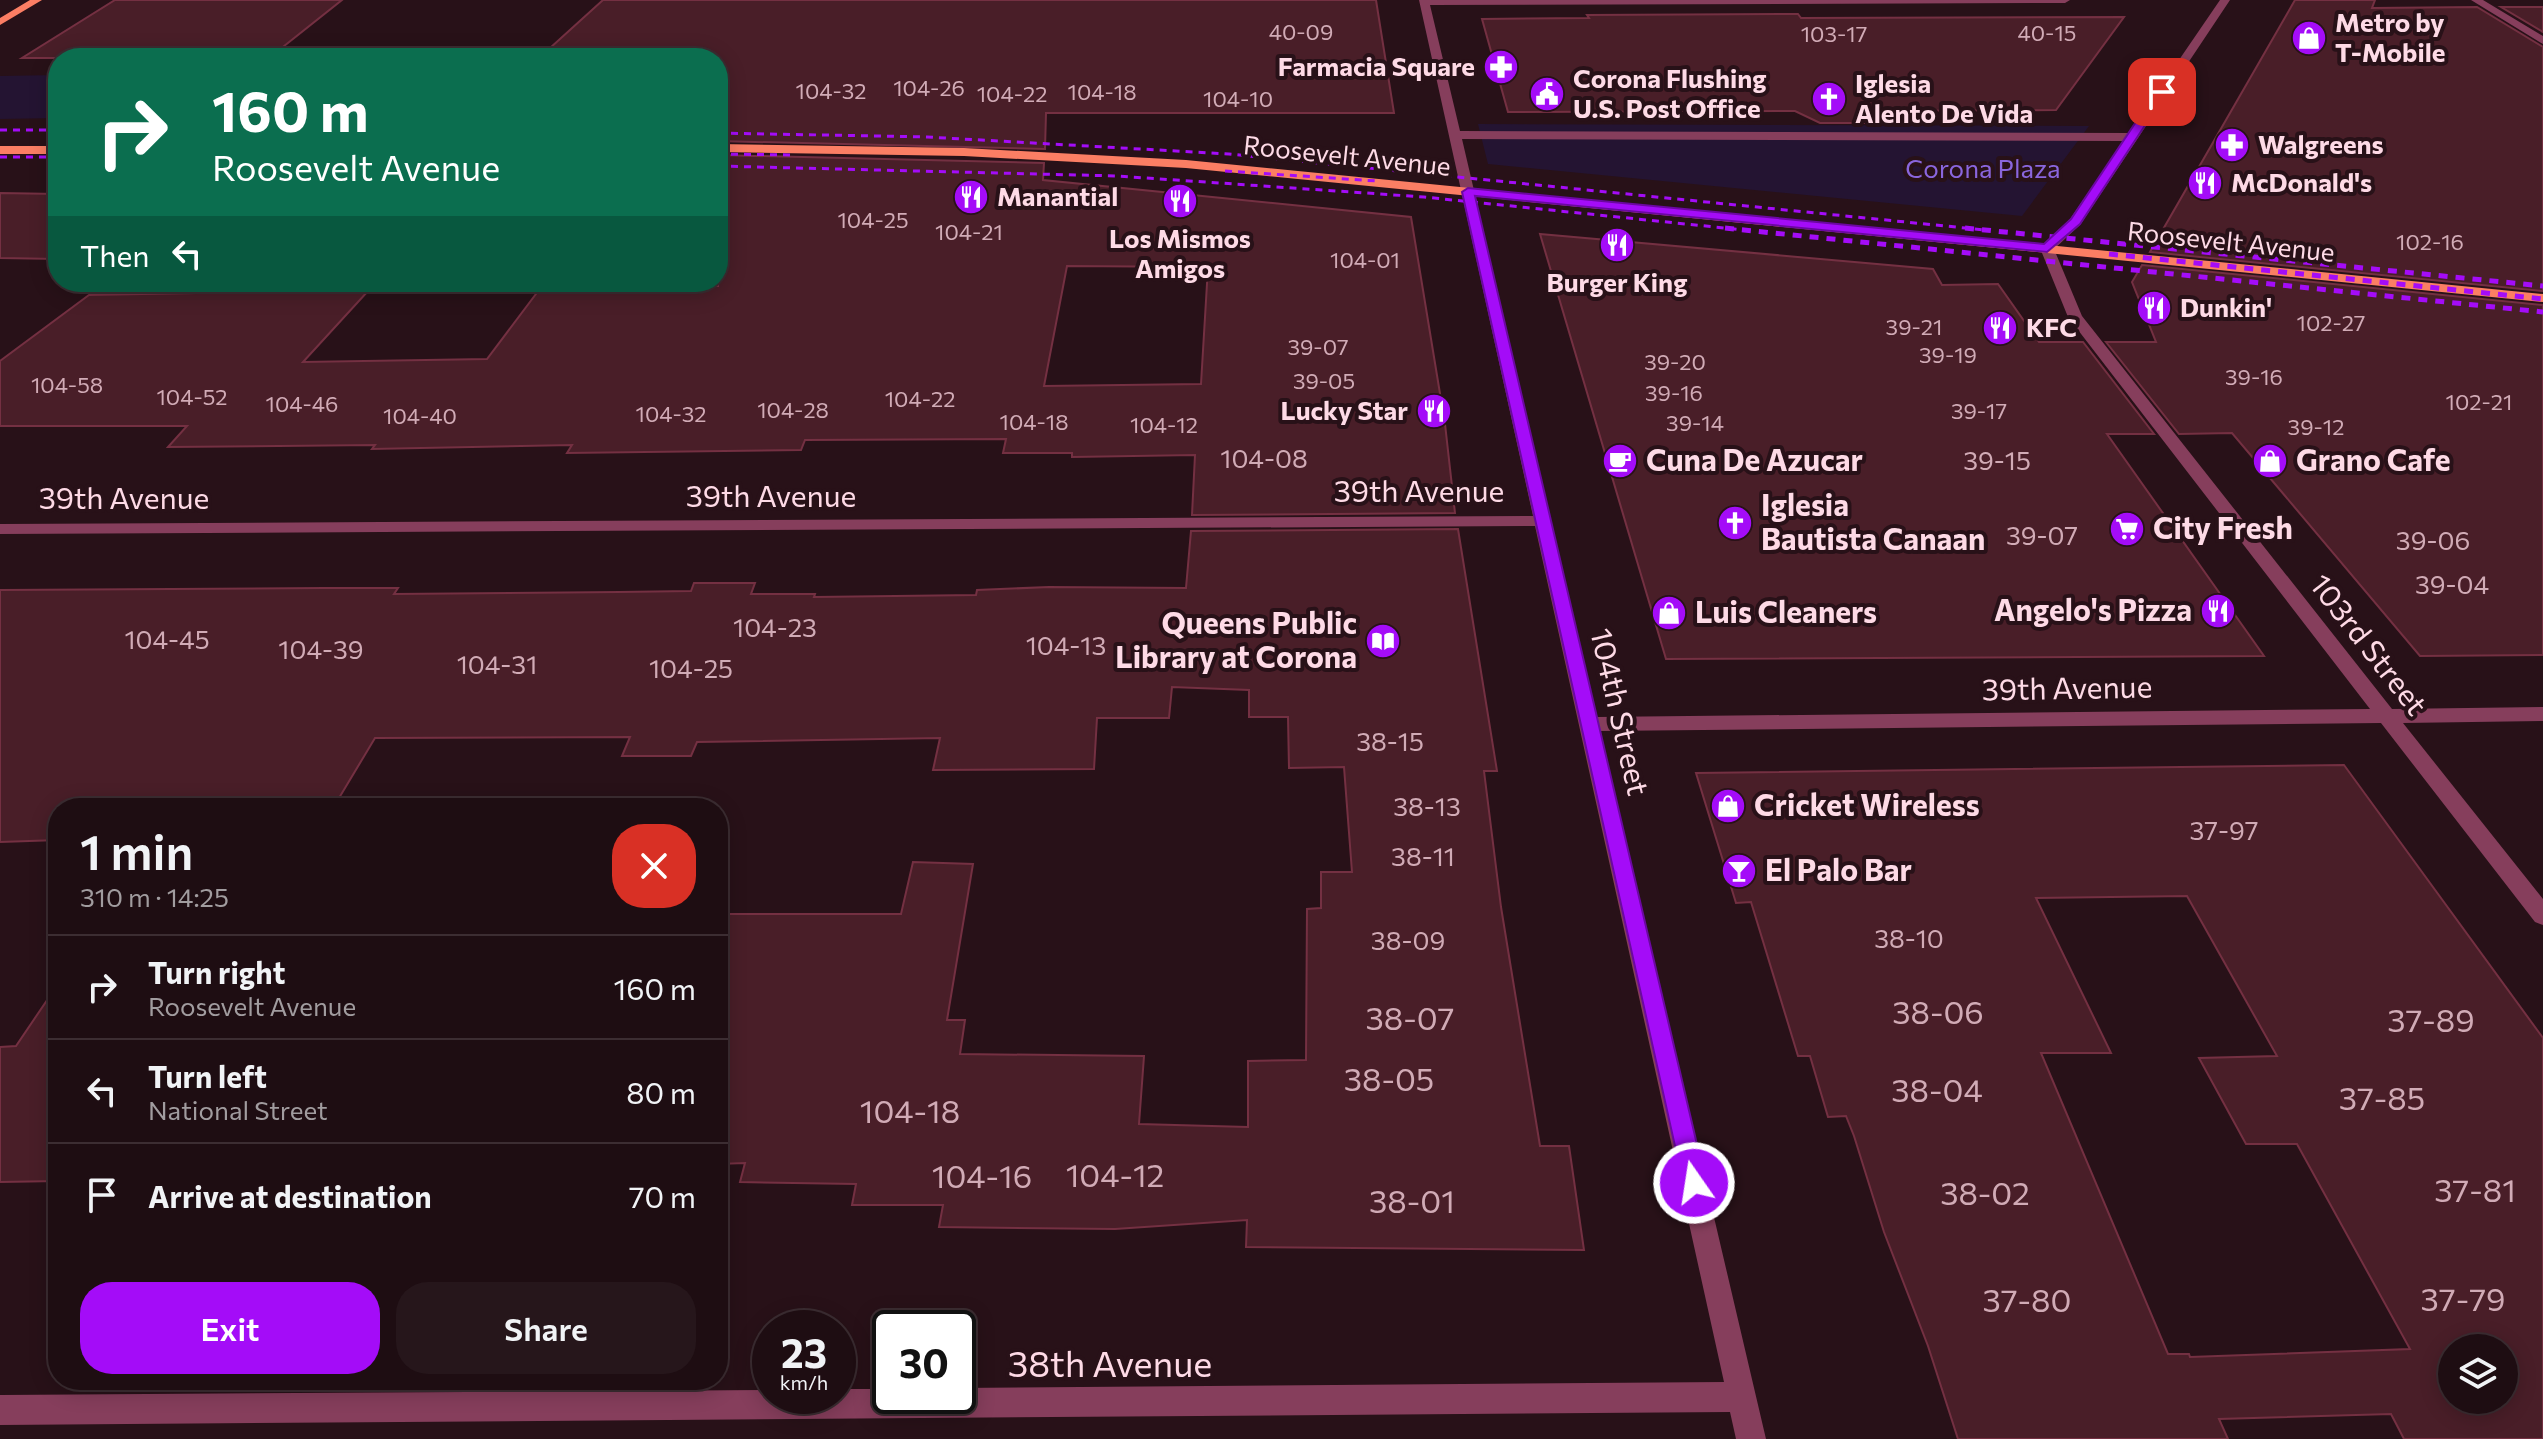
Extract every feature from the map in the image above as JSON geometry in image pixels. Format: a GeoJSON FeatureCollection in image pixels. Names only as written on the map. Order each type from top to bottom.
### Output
{"type":"FeatureCollection","features":[{"type":"Feature","properties":{"kind":"main road"},"geometry":{"type":"LineString","coordinates":[[0,22],[37,0]]}},
{"type":"Feature","properties":{"kind":"main road","name":"Roosevelt Avenue"},"geometry":{"type":"LineString","coordinates":[[728,148],[875,149],[1186,164],[2543,298]]}},
{"type":"Feature","properties":{"kind":"main road"},"geometry":{"type":"LineString","coordinates":[[0,150],[48,150]]}},
{"type":"Feature","properties":{"kind":"street"},"geometry":{"type":"LineString","coordinates":[[1425,1],[2065,0]]}},
{"type":"Feature","properties":{"kind":"street"},"geometry":{"type":"LineString","coordinates":[[2047,248],[2075,222],[2225,0]]}},
{"type":"Feature","properties":{"kind":"street"},"geometry":{"type":"LineString","coordinates":[[2476,0],[2543,41]]}},
{"type":"Feature","properties":{"kind":"street","name":"104th Street"},"geometry":{"type":"LineString","coordinates":[[1425,1],[1751,1439]]}},
{"type":"Feature","properties":{"kind":"street","name":"Roosevelt Avenue"},"geometry":{"type":"LineString","coordinates":[[1455,135],[2131,137]]}},
{"type":"Feature","properties":{"kind":"street","name":"103rd Street"},"geometry":{"type":"LineString","coordinates":[[2047,248],[2075,317],[2543,916]]}},
{"type":"Feature","properties":{"kind":"street","name":"39th Avenue"},"geometry":{"type":"LineString","coordinates":[[0,529],[1543,521]]}},
{"type":"Feature","properties":{"kind":"street","name":"39th Avenue"},"geometry":{"type":"LineString","coordinates":[[1591,724],[2543,714]]}},
{"type":"Feature","properties":{"kind":"street","name":"38th Avenue"},"geometry":{"type":"LineString","coordinates":[[0,1410],[1741,1397]]}},
{"type":"Feature","properties":{"kind":"green space"},"geometry":{"type":"Polygon","coordinates":[[[48,75],[48,118],[0,119],[0,76],[48,75]]]}},
{"type":"Feature","properties":{"kind":"green space","name":"Corona Plaza"},"geometry":{"type":"Polygon","coordinates":[[[1478,124],[2089,126],[2022,216],[1488,164],[1478,124]]]}},
{"type":"Feature","properties":{"kind":"building"},"geometry":{"type":"Polygon","coordinates":[[[115,0],[342,0],[282,48],[48,48],[48,58],[22,58],[115,0]]]}},
{"type":"Feature","properties":{"kind":"building"},"geometry":{"type":"Polygon","coordinates":[[[603,0],[1376,0],[1394,113],[1046,113],[1045,149],[728,141],[728,48],[550,48],[603,0]]]}},
{"type":"Feature","properties":{"kind":"building"},"geometry":{"type":"Polygon","coordinates":[[[2295,0],[2375,0],[2372,8],[2477,7],[2543,47],[2543,291],[2150,252],[2295,0]]]}},
{"type":"Feature","properties":{"kind":"building"},"geometry":{"type":"Polygon","coordinates":[[[2501,7],[2543,7],[2543,32],[2501,7]]]}},
{"type":"Feature","properties":{"kind":"building"},"geometry":{"type":"Polygon","coordinates":[[[1798,14],[1801,18],[2124,17],[2056,110],[1868,111],[1864,123],[1820,123],[1795,111],[1508,112],[1482,19],[1798,14]]]}},
{"type":"Feature","properties":{"kind":"building"},"geometry":{"type":"Polygon","coordinates":[[[728,155],[1044,163],[1043,180],[1411,217],[1445,424],[1455,513],[1192,515],[1195,455],[1072,457],[1072,453],[1003,453],[1006,439],[805,440],[801,450],[567,453],[572,445],[372,449],[375,445],[168,447],[187,426],[0,426],[0,361],[89,295],[367,292],[303,362],[487,359],[537,292],[728,292],[728,155]],[[1067,266],[1044,386],[1201,384],[1208,267],[1067,266]]]}},
{"type":"Feature","properties":{"kind":"building"},"geometry":{"type":"Polygon","coordinates":[[[0,193],[48,194],[48,259],[0,258],[0,193]]]}},
{"type":"Feature","properties":{"kind":"building"},"geometry":{"type":"Polygon","coordinates":[[[1540,234],[1933,269],[1942,285],[1998,284],[2039,342],[2083,342],[2154,434],[2107,434],[2264,656],[1666,659],[1540,234]]]}},
{"type":"Feature","properties":{"kind":"building"},"geometry":{"type":"Polygon","coordinates":[[[2142,265],[2543,305],[2543,655],[2420,656],[2232,433],[2179,434],[2106,342],[2156,342],[2132,282],[2142,265]]]}},
{"type":"Feature","properties":{"kind":"building"},"geometry":{"type":"Polygon","coordinates":[[[1458,529],[1497,771],[1484,771],[1501,907],[1540,1146],[1569,1146],[1584,1250],[1246,1247],[1247,1220],[1115,1229],[939,1227],[943,1205],[852,1205],[856,1184],[740,1182],[745,1163],[728,1164],[728,914],[901,914],[913,862],[973,864],[947,1020],[965,1020],[960,1054],[1144,1056],[1139,1124],[1248,1127],[1248,1061],[1306,1060],[1307,909],[1321,908],[1321,872],[1352,872],[1344,767],[1289,768],[1288,717],[1249,717],[1249,690],[1172,687],[1169,718],[1097,718],[1094,769],[933,770],[940,738],[697,742],[691,756],[622,756],[630,737],[375,738],[339,798],[48,798],[48,840],[0,842],[0,590],[398,588],[394,594],[619,592],[691,591],[694,583],[755,583],[751,594],[815,594],[814,597],[976,595],[977,590],[1049,587],[1186,588],[1191,531],[1458,529]]]}},
{"type":"Feature","properties":{"kind":"building"},"geometry":{"type":"Polygon","coordinates":[[[2344,765],[2543,1038],[2543,1439],[2404,1439],[2391,1414],[2219,1419],[2228,1439],[1958,1439],[1846,1116],[1828,1117],[1810,1056],[1798,1056],[1751,902],[1736,903],[1696,773],[2344,765]],[[2187,896],[2036,898],[2111,1053],[2041,1053],[2168,1354],[2189,1354],[2190,1357],[2410,1349],[2297,1144],[2246,1144],[2199,1058],[2277,1056],[2187,896]]]}},
{"type":"Feature","properties":{"kind":"building"},"geometry":{"type":"Polygon","coordinates":[[[48,999],[48,1181],[0,1182],[0,1047],[16,1046],[48,999]]]}},
{"type":"Feature","properties":{"kind":"railway"},"geometry":{"type":"LineString","coordinates":[[0,130],[48,130]]}},
{"type":"Feature","properties":{"kind":"railway"},"geometry":{"type":"LineString","coordinates":[[728,133],[927,137],[1229,154],[1985,230]]}},
{"type":"Feature","properties":{"kind":"railway"},"geometry":{"type":"LineString","coordinates":[[728,154],[794,155]]}},
{"type":"Feature","properties":{"kind":"railway"},"geometry":{"type":"LineString","coordinates":[[0,157],[48,157]]}},
{"type":"Feature","properties":{"kind":"railway"},"geometry":{"type":"LineString","coordinates":[[728,166],[1117,176],[1424,197],[1744,230]]}},
{"type":"Feature","properties":{"kind":"railway"},"geometry":{"type":"LineString","coordinates":[[1225,171],[1377,181]]}},
{"type":"Feature","properties":{"kind":"railway"},"geometry":{"type":"LineString","coordinates":[[1725,228],[2543,312]]}},
{"type":"Feature","properties":{"kind":"railway"},"geometry":{"type":"LineString","coordinates":[[1965,228],[2543,286]]}},
{"type":"Feature","properties":{"kind":"railway"},"geometry":{"type":"LineString","coordinates":[[2109,254],[2543,299]]}},
{"type":"Feature","properties":{"kind":"place","name":"Metro by T-Mobile"},"geometry":{"type":"Point","coordinates":[2309,38]}},
{"type":"Feature","properties":{"kind":"place","name":"Farmacia Square"},"geometry":{"type":"Point","coordinates":[1501,67]}},
{"type":"Feature","properties":{"kind":"place","name":"Corona Flushing U.S. Post Office"},"geometry":{"type":"Point","coordinates":[1547,94]}},
{"type":"Feature","properties":{"kind":"place","name":"Iglesia Alento De Vida"},"geometry":{"type":"Point","coordinates":[1829,99]}},
{"type":"Feature","properties":{"kind":"place","name":"Walgreens"},"geometry":{"type":"Point","coordinates":[2232,145]}},
{"type":"Feature","properties":{"kind":"place","name":"McDonald's"},"geometry":{"type":"Point","coordinates":[2205,183]}},
{"type":"Feature","properties":{"kind":"place","name":"Manantial"},"geometry":{"type":"Point","coordinates":[971,197]}},
{"type":"Feature","properties":{"kind":"place","name":"Los Mismos Amigos"},"geometry":{"type":"Point","coordinates":[1180,201]}},
{"type":"Feature","properties":{"kind":"place","name":"Burger King"},"geometry":{"type":"Point","coordinates":[1617,245]}},
{"type":"Feature","properties":{"kind":"place","name":"Dunkin'"},"geometry":{"type":"Point","coordinates":[2154,308]}},
{"type":"Feature","properties":{"kind":"place","name":"KFC"},"geometry":{"type":"Point","coordinates":[2000,328]}},
{"type":"Feature","properties":{"kind":"place","name":"Lucky Star"},"geometry":{"type":"Point","coordinates":[1434,411]}},
{"type":"Feature","properties":{"kind":"place","name":"Cuna De Azucar"},"geometry":{"type":"Point","coordinates":[1620,461]}},
{"type":"Feature","properties":{"kind":"place","name":"Grano Cafe"},"geometry":{"type":"Point","coordinates":[2270,461]}},
{"type":"Feature","properties":{"kind":"place","name":"Iglesia Bautista Canaan"},"geometry":{"type":"Point","coordinates":[1735,523]}},
{"type":"Feature","properties":{"kind":"place","name":"City Fresh"},"geometry":{"type":"Point","coordinates":[2127,529]}},
{"type":"Feature","properties":{"kind":"place","name":"Angelo's Pizza"},"geometry":{"type":"Point","coordinates":[2218,611]}},
{"type":"Feature","properties":{"kind":"place","name":"Luis Cleaners"},"geometry":{"type":"Point","coordinates":[1669,613]}},
{"type":"Feature","properties":{"kind":"place","name":"Queens Public Library at Corona"},"geometry":{"type":"Point","coordinates":[1383,641]}},
{"type":"Feature","properties":{"kind":"place","name":"Cricket Wireless"},"geometry":{"type":"Point","coordinates":[1728,806]}},
{"type":"Feature","properties":{"kind":"place","name":"El Palo Bar"},"geometry":{"type":"Point","coordinates":[1739,871]}},
{"type":"Feature","properties":{"kind":"route"},"geometry":{"type":"LineString","coordinates":[[1694,1183],[1468,192],[2047,248],[2075,222],[2162,92]]}}]}
